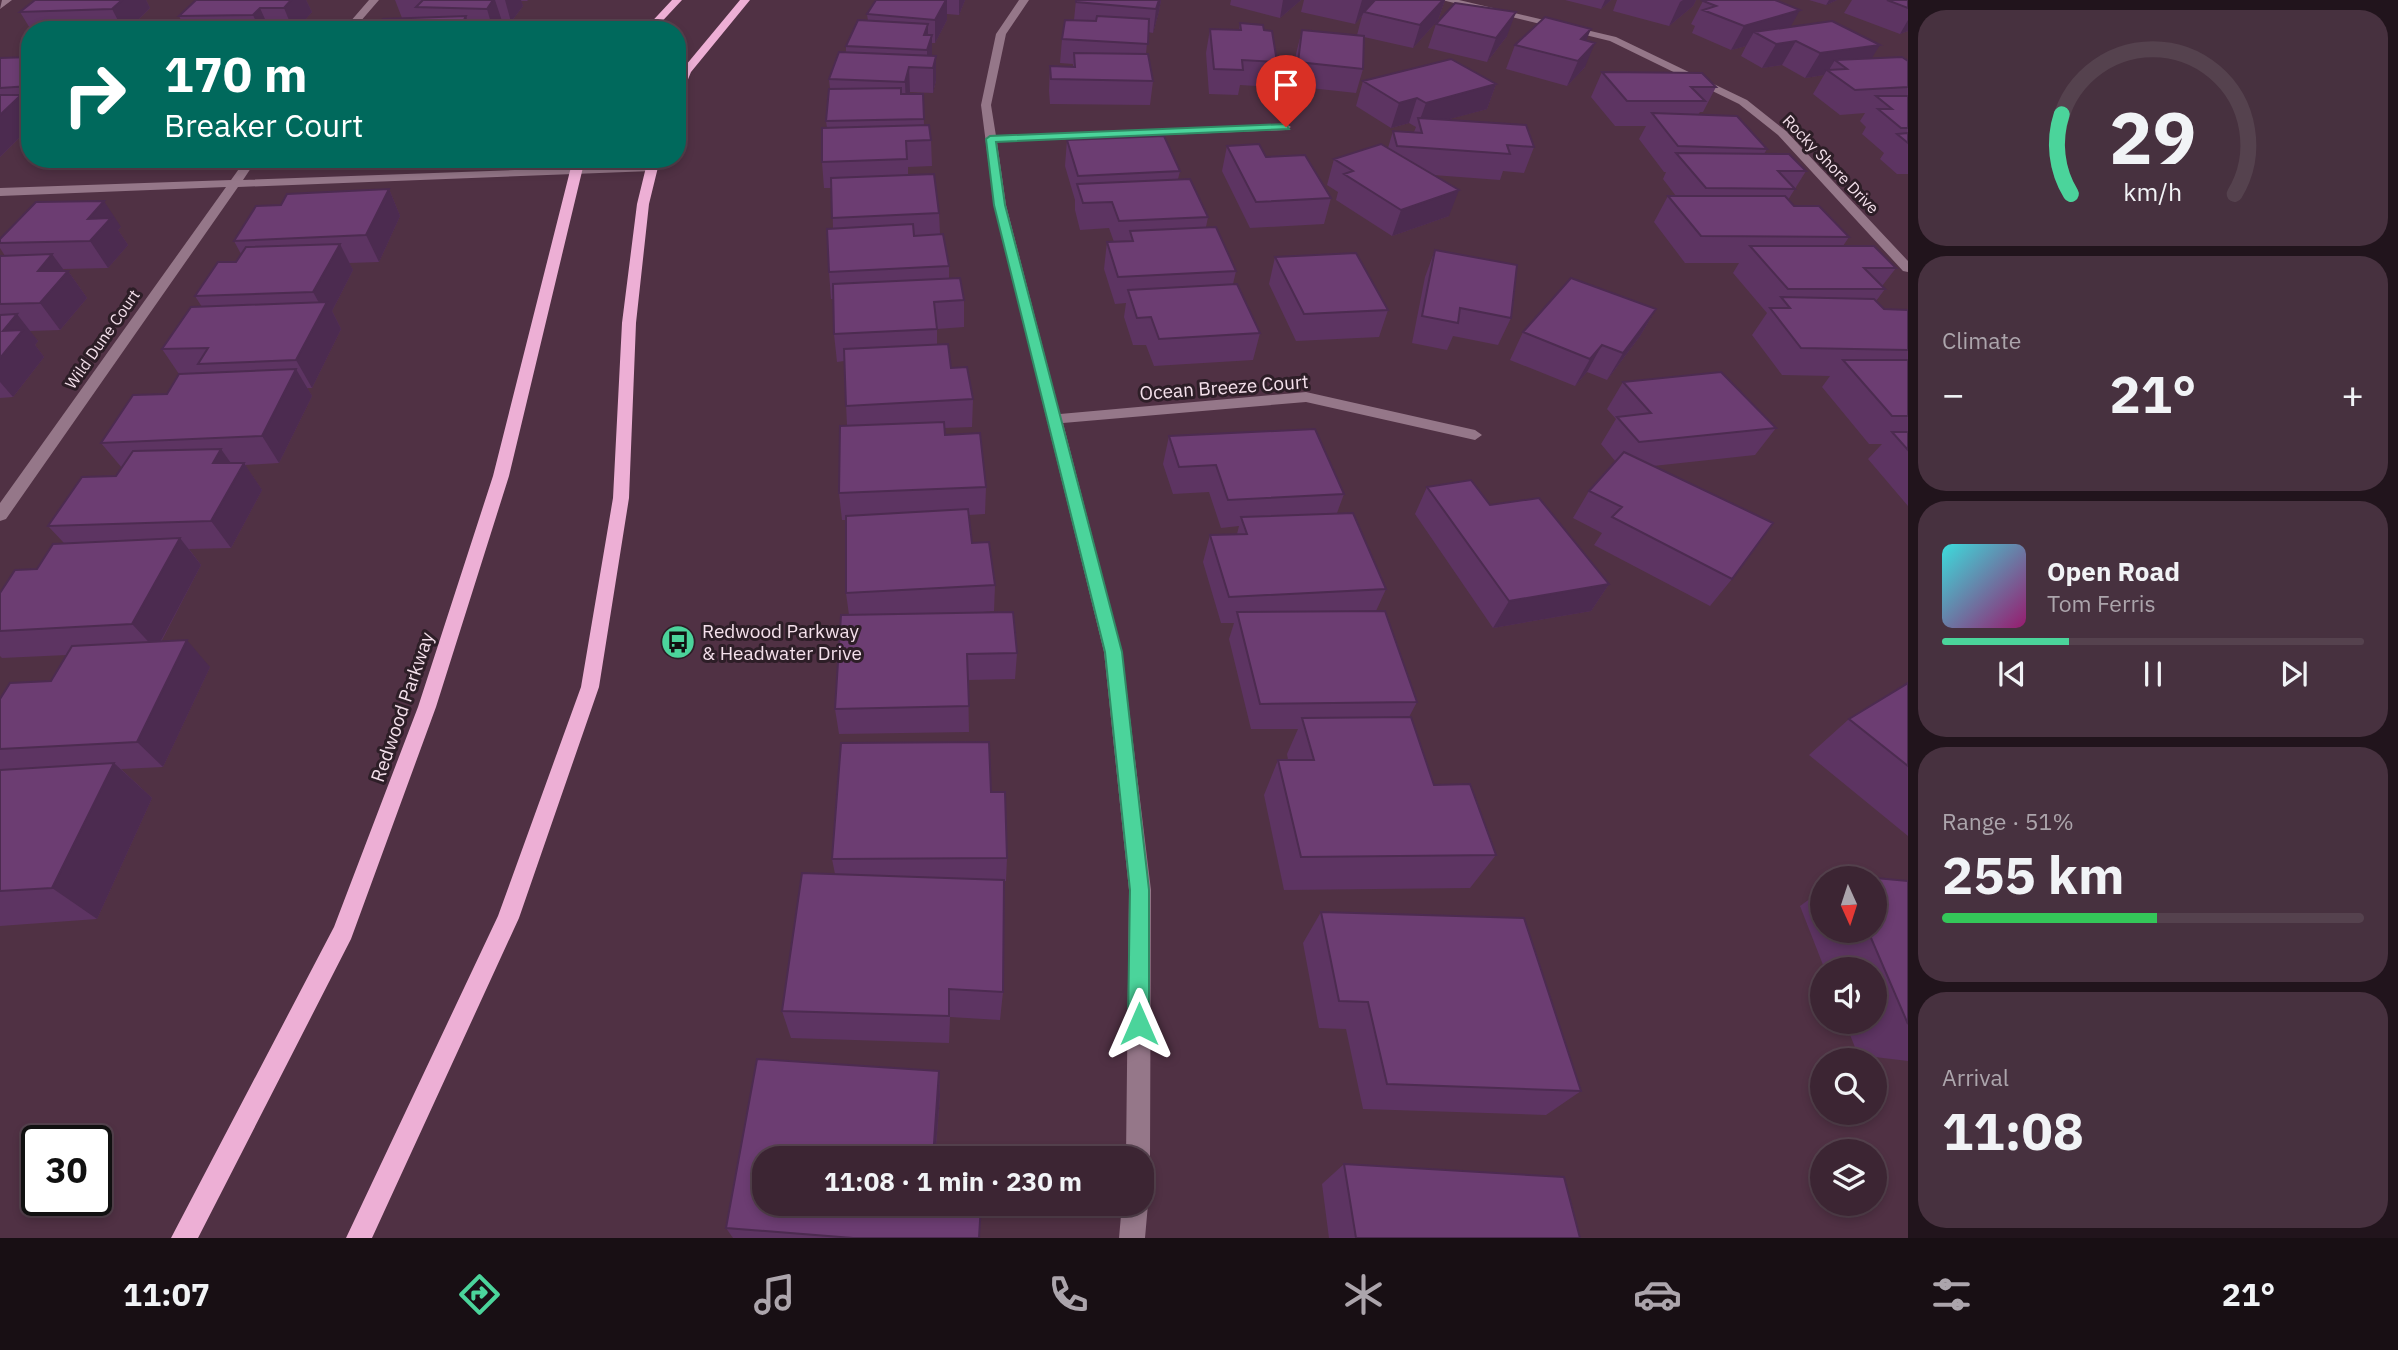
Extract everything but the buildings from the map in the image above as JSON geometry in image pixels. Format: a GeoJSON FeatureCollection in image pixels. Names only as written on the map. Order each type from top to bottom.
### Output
{"type":"FeatureCollection","features":[{"type":"Feature","properties":{"kind":"main road"},"geometry":{"type":"LineString","coordinates":[[657,21],[677,0]]}},
{"type":"Feature","properties":{"kind":"main road"},"geometry":{"type":"LineString","coordinates":[[686,71],[745,0]]}},
{"type":"Feature","properties":{"kind":"main road","name":"Redwood Parkway"},"geometry":{"type":"LineString","coordinates":[[184,1238],[342,932],[427,707],[501,476],[576,168]]}},
{"type":"Feature","properties":{"kind":"main road"},"geometry":{"type":"LineString","coordinates":[[359,1238],[508,918],[590,687],[621,498],[629,323],[643,204],[652,168]]}},
{"type":"Feature","properties":{"kind":"street"},"geometry":{"type":"LineString","coordinates":[[0,6],[7,0]]}},
{"type":"Feature","properties":{"kind":"street"},"geometry":{"type":"LineString","coordinates":[[356,21],[374,0]]}},
{"type":"Feature","properties":{"kind":"street"},"geometry":{"type":"LineString","coordinates":[[1024,0],[1001,34],[986,106],[1000,205],[1113,652],[1140,890],[1138,1146]]}},
{"type":"Feature","properties":{"kind":"street","name":"Rocky Shore Drive"},"geometry":{"type":"LineString","coordinates":[[1447,0],[1613,39],[1743,102],[1782,133],[1908,268]]}},
{"type":"Feature","properties":{"kind":"street"},"geometry":{"type":"LineString","coordinates":[[990,139],[1286,127]]}},
{"type":"Feature","properties":{"kind":"street","name":"Wild Dune Court"},"geometry":{"type":"LineString","coordinates":[[0,515],[246,168]]}},
{"type":"Feature","properties":{"kind":"street"},"geometry":{"type":"LineString","coordinates":[[0,192],[234,184],[523,168]]}},
{"type":"Feature","properties":{"kind":"street","name":"Ocean Breeze Court"},"geometry":{"type":"LineString","coordinates":[[1056,419],[1306,397],[1475,435]]}},
{"type":"Feature","properties":{"kind":"street"},"geometry":{"type":"LineString","coordinates":[[1132,1238],[1135,1216]]}},
{"type":"Feature","properties":{"kind":"place","name":"Redwood Parkway & Headwater Drive"},"geometry":{"type":"Point","coordinates":[678,642]}},
{"type":"Feature","properties":{"kind":"route"},"geometry":{"type":"LineString","coordinates":[[1139,1024],[1140,890],[1113,652],[1000,205],[990,139],[1286,127]]}}]}
